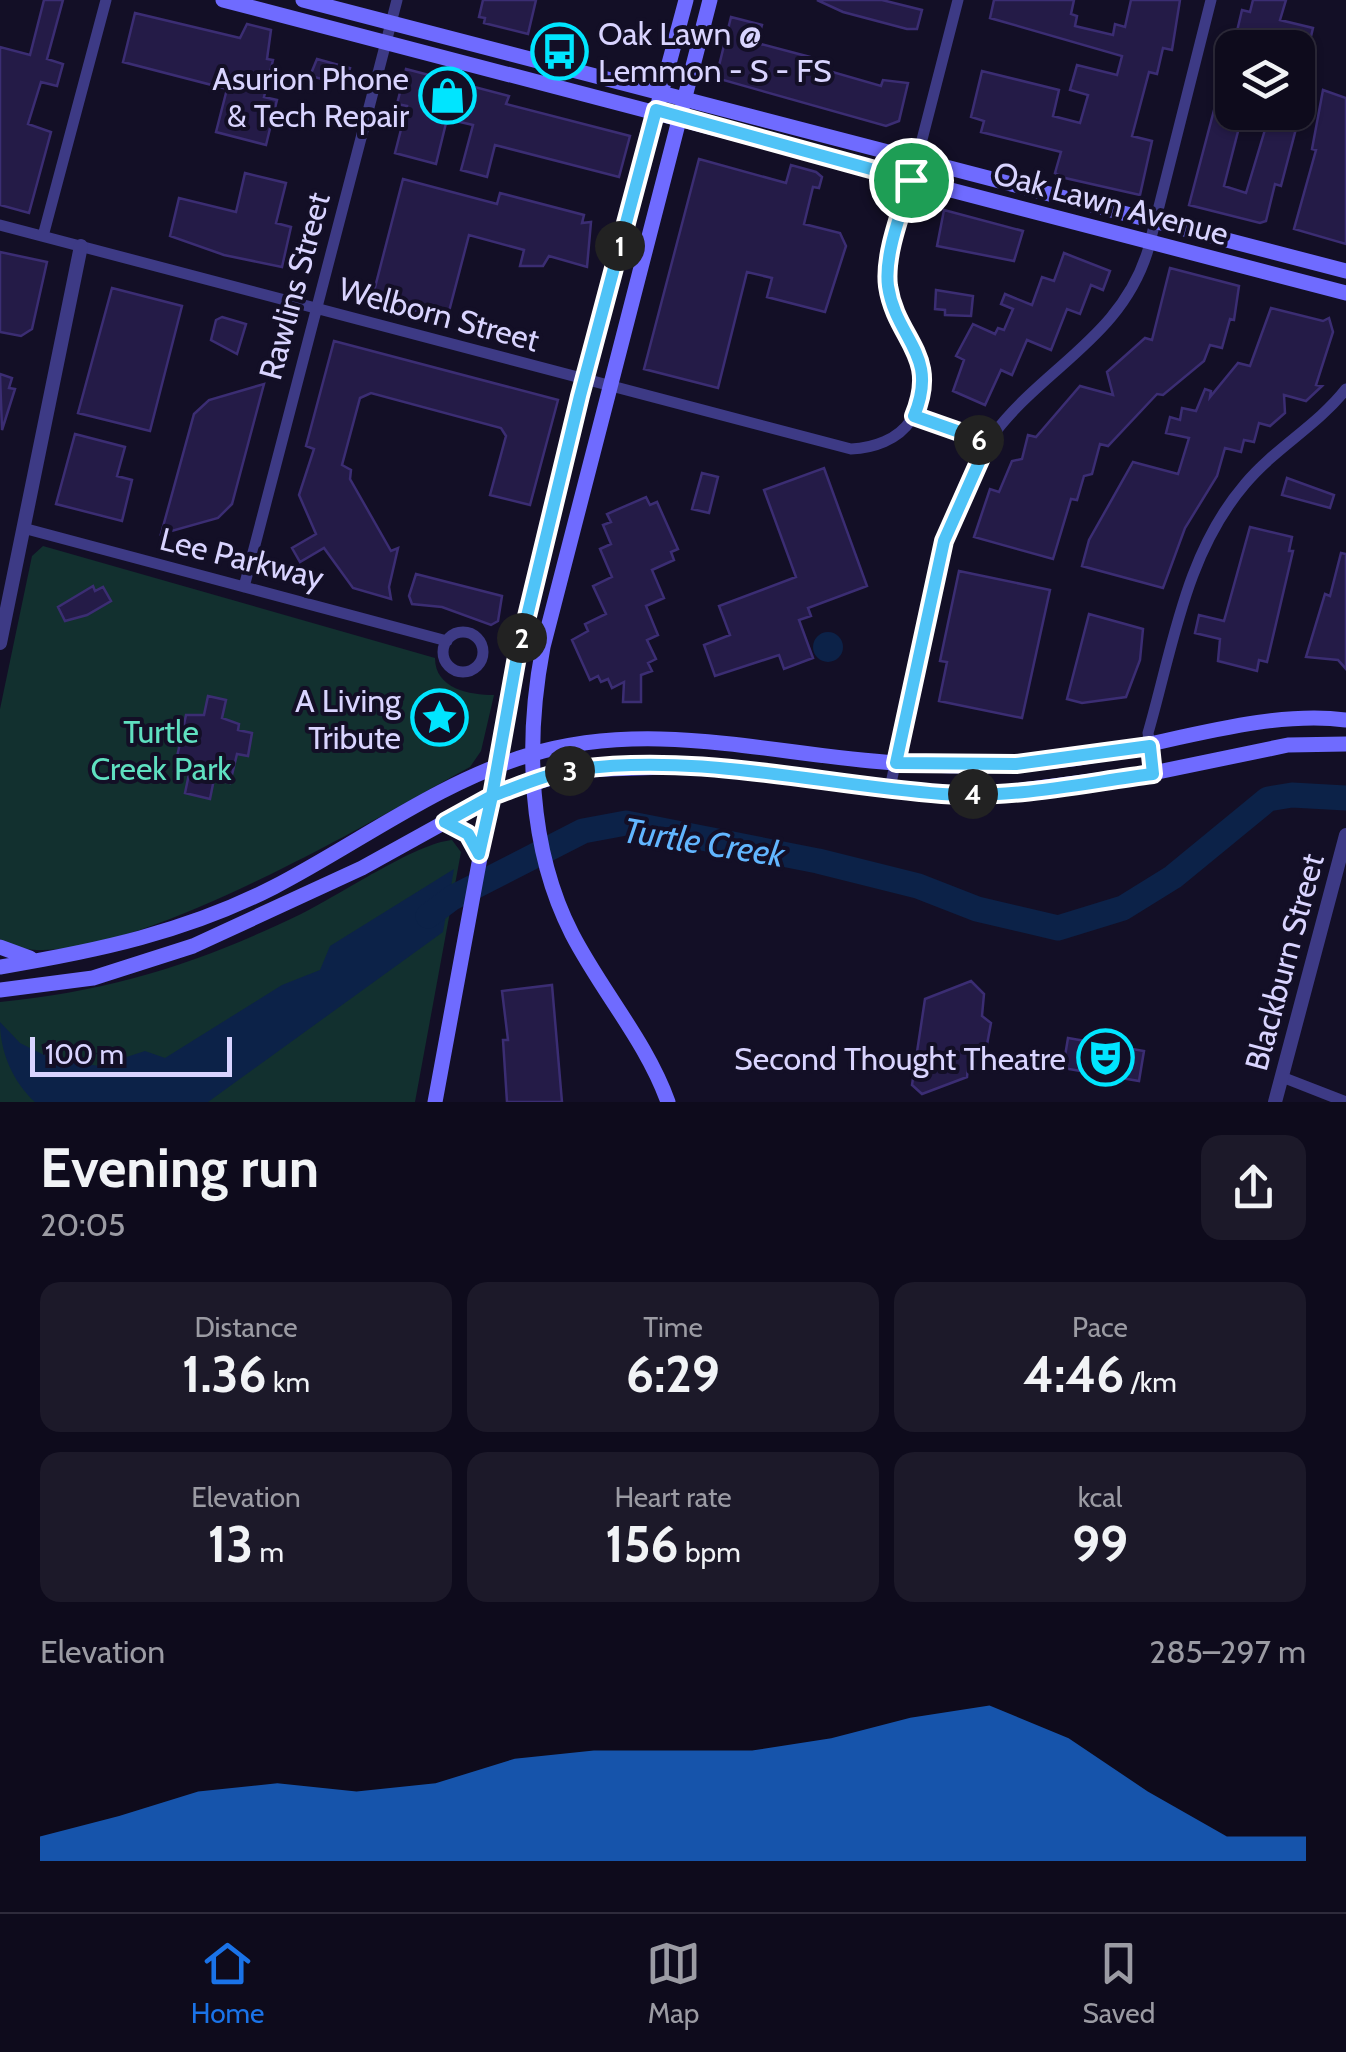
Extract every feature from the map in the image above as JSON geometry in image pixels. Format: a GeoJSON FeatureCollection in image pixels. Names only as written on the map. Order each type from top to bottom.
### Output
{"type":"FeatureCollection","features":[{"type":"Feature","properties":{"kind":"main road","name":"Oak Lawn Avenue"},"geometry":{"type":"LineString","coordinates":[[223,0],[1346,293]]}},
{"type":"Feature","properties":{"kind":"main road","name":"Oak Lawn Avenue"},"geometry":{"type":"LineString","coordinates":[[303,0],[1346,271]]}},
{"type":"Feature","properties":{"kind":"main road"},"geometry":{"type":"LineString","coordinates":[[435,1102],[479,844],[492,796],[516,662],[584,380],[686,0]]}},
{"type":"Feature","properties":{"kind":"main road"},"geometry":{"type":"LineString","coordinates":[[668,1102],[654,1067],[572,933],[550,872],[534,782],[532,717],[542,647],[710,0]]}},
{"type":"Feature","properties":{"kind":"main road"},"geometry":{"type":"LineString","coordinates":[[911,180],[917,159]]}},
{"type":"Feature","properties":{"kind":"main road"},"geometry":{"type":"LineString","coordinates":[[0,967],[118,946],[202,920],[273,887],[498,766],[532,754],[630,737],[734,743],[896,763],[1016,764],[1150,746],[1292,719],[1346,720]]}},
{"type":"Feature","properties":{"kind":"main road"},"geometry":{"type":"LineString","coordinates":[[732,769],[734,743]]}},
{"type":"Feature","properties":{"kind":"main road"},"geometry":{"type":"LineString","coordinates":[[0,990],[93,978],[193,946],[312,893],[492,796],[576,770],[623,766],[732,769],[946,794],[1014,793],[1153,774],[1288,745],[1346,744]]}},
{"type":"Feature","properties":{"kind":"main road"},"geometry":{"type":"LineString","coordinates":[[1150,746],[1153,774]]}},
{"type":"Feature","properties":{"kind":"main road"},"geometry":{"type":"LineString","coordinates":[[445,822],[464,830],[479,844]]}},
{"type":"Feature","properties":{"kind":"main road"},"geometry":{"type":"LineString","coordinates":[[0,947],[22,957],[49,959]]}},
{"type":"Feature","properties":{"kind":"street"},"geometry":{"type":"LineString","coordinates":[[42,236],[106,0]]}},
{"type":"Feature","properties":{"kind":"street","name":"Rawlins Street"},"geometry":{"type":"LineString","coordinates":[[244,586],[397,0]]}},
{"type":"Feature","properties":{"kind":"street"},"geometry":{"type":"LineString","coordinates":[[917,159],[958,0]]}},
{"type":"Feature","properties":{"kind":"street"},"geometry":{"type":"LineString","coordinates":[[890,788],[944,541],[988,442],[1044,380],[1115,317],[1138,280],[1212,0]]}},
{"type":"Feature","properties":{"kind":"street"},"geometry":{"type":"LineString","coordinates":[[911,180],[888,283],[922,364],[923,390],[914,416],[988,442]]}},
{"type":"Feature","properties":{"kind":"street","name":"Welborn Street"},"geometry":{"type":"LineString","coordinates":[[0,226],[851,450],[891,438],[914,416]]}},
{"type":"Feature","properties":{"kind":"street"},"geometry":{"type":"LineString","coordinates":[[0,643],[6,586],[23,528],[81,246]]}},
{"type":"Feature","properties":{"kind":"street"},"geometry":{"type":"LineString","coordinates":[[1150,746],[1148,733],[1187,589],[1208,536],[1248,480],[1346,390]]}},
{"type":"Feature","properties":{"kind":"street","name":"Lee Parkway"},"geometry":{"type":"LineString","coordinates":[[23,528],[447,642]]}},
{"type":"Feature","properties":{"kind":"street","name":"Blackburn Street"},"geometry":{"type":"LineString","coordinates":[[1275,1102],[1344,843]]}},
{"type":"Feature","properties":{"kind":"street"},"geometry":{"type":"LineString","coordinates":[[1282,1076],[1346,1102]]}},
{"type":"Feature","properties":{"kind":"green space","name":"Turtle Creek Park"},"geometry":{"type":"Polygon","coordinates":[[[43,546],[435,658],[447,683],[475,694],[494,695],[481,751],[470,767],[374,821],[235,891],[163,922],[96,943],[40,950],[0,939],[0,709],[32,556],[43,546]]]}},
{"type":"Feature","properties":{"kind":"green space"},"geometry":{"type":"Polygon","coordinates":[[[452,840],[461,852],[415,1102],[0,1102],[0,1002],[81,990],[190,961],[301,914],[418,850],[452,840]]]}},
{"type":"Feature","properties":{"kind":"water"},"geometry":{"type":"Polygon","coordinates":[[[828,632],[839,636],[843,647],[839,658],[828,662],[817,658],[813,647],[817,636],[828,632]]]}},
{"type":"Feature","properties":{"kind":"water"},"geometry":{"type":"Polygon","coordinates":[[[454,869],[443,932],[208,1102],[35,1102],[9,1066],[0,1022],[20,1043],[50,1058],[99,1066],[145,1051],[165,1058],[282,985],[320,970],[330,946],[454,869]]]}},
{"type":"Feature","properties":{"kind":"building"},"geometry":{"type":"Polygon","coordinates":[[[44,0],[63,0],[47,59],[63,64],[57,86],[41,82],[28,124],[51,132],[29,213],[0,205],[0,47],[30,55],[44,0]]]}},
{"type":"Feature","properties":{"kind":"building"},"geometry":{"type":"Polygon","coordinates":[[[483,0],[536,0],[528,34],[484,23],[485,18],[479,17],[483,0]]]}},
{"type":"Feature","properties":{"kind":"building"},"geometry":{"type":"Polygon","coordinates":[[[817,0],[882,0],[922,10],[917,29],[907,29],[843,12],[817,0]]]}},
{"type":"Feature","properties":{"kind":"building"},"geometry":{"type":"Polygon","coordinates":[[[994,0],[1074,0],[1071,14],[1077,16],[1075,26],[1113,35],[1115,24],[1125,27],[1131,0],[1180,0],[1172,50],[1163,48],[1157,74],[1149,72],[1132,136],[1152,141],[1140,195],[1065,178],[1055,173],[1061,152],[981,132],[984,121],[971,117],[982,71],[1059,90],[1053,116],[1080,123],[1088,95],[1070,90],[1077,65],[1117,75],[1122,56],[990,18],[994,0]]]}},
{"type":"Feature","properties":{"kind":"building"},"geometry":{"type":"Polygon","coordinates":[[[1253,0],[1286,0],[1280,20],[1313,30],[1237,30],[1242,10],[1250,12],[1253,0]]]}},
{"type":"Feature","properties":{"kind":"building"},"geometry":{"type":"Polygon","coordinates":[[[135,13],[240,38],[247,24],[271,30],[267,59],[273,60],[264,97],[277,100],[266,145],[216,132],[227,89],[123,62],[135,13]]]}},
{"type":"Feature","properties":{"kind":"building"},"geometry":{"type":"Polygon","coordinates":[[[731,17],[762,25],[757,43],[810,57],[808,65],[881,86],[883,80],[908,83],[899,121],[886,126],[716,78],[731,17]]]}},
{"type":"Feature","properties":{"kind":"building"},"geometry":{"type":"Polygon","coordinates":[[[317,59],[350,68],[345,85],[310,76],[317,59]]]}},
{"type":"Feature","properties":{"kind":"building"},"geometry":{"type":"Polygon","coordinates":[[[406,69],[509,96],[506,104],[630,136],[619,177],[495,145],[487,177],[461,170],[473,125],[447,119],[436,164],[395,153],[407,106],[397,104],[406,69]]]}},
{"type":"Feature","properties":{"kind":"building"},"geometry":{"type":"Polygon","coordinates":[[[1323,90],[1346,98],[1346,244],[1294,229],[1316,150],[1312,149],[1323,90]]]}},
{"type":"Feature","properties":{"kind":"building"},"geometry":{"type":"Polygon","coordinates":[[[1215,106],[1215,130],[1238,130],[1224,186],[1246,193],[1265,130],[1296,130],[1281,186],[1275,184],[1266,221],[1260,223],[1189,205],[1215,106]]]}},
{"type":"Feature","properties":{"kind":"building"},"geometry":{"type":"Polygon","coordinates":[[[699,159],[786,183],[791,165],[816,172],[822,177],[819,188],[813,187],[804,224],[840,233],[846,246],[825,312],[767,297],[772,278],[747,272],[718,388],[644,369],[699,159]]]}},
{"type":"Feature","properties":{"kind":"building"},"geometry":{"type":"Polygon","coordinates":[[[245,173],[286,183],[276,223],[291,227],[282,267],[224,255],[170,236],[179,198],[236,212],[245,173]]]}},
{"type":"Feature","properties":{"kind":"building"},"geometry":{"type":"Polygon","coordinates":[[[403,179],[497,204],[500,193],[584,215],[582,223],[591,222],[587,267],[549,256],[543,266],[520,266],[524,250],[469,235],[447,319],[372,299],[403,179]]]}},
{"type":"Feature","properties":{"kind":"building"},"geometry":{"type":"Polygon","coordinates":[[[944,210],[1023,231],[1014,261],[937,246],[944,210]]]}},
{"type":"Feature","properties":{"kind":"building"},"geometry":{"type":"Polygon","coordinates":[[[0,252],[47,262],[32,329],[21,336],[0,332],[0,252]]]}},
{"type":"Feature","properties":{"kind":"building"},"geometry":{"type":"Polygon","coordinates":[[[1064,253],[1110,271],[1103,290],[1091,285],[1080,314],[1067,309],[1051,350],[1027,340],[1012,375],[1001,370],[985,405],[953,391],[964,360],[956,356],[973,324],[995,334],[998,328],[1004,330],[1013,309],[1001,304],[1005,294],[1032,305],[1042,277],[1054,281],[1064,253]]]}},
{"type":"Feature","properties":{"kind":"building"},"geometry":{"type":"Polygon","coordinates":[[[1170,268],[1239,286],[1234,320],[1230,319],[1222,348],[1210,345],[1204,361],[1163,395],[1157,394],[1108,446],[1100,444],[1092,474],[1084,476],[1077,500],[1071,499],[1053,559],[974,537],[990,489],[999,492],[1012,461],[1022,459],[1028,435],[1036,437],[1080,386],[1113,395],[1107,372],[1145,338],[1152,340],[1170,268]]]}},
{"type":"Feature","properties":{"kind":"building"},"geometry":{"type":"Polygon","coordinates":[[[112,288],[182,306],[150,431],[78,413],[112,288]]]}},
{"type":"Feature","properties":{"kind":"building"},"geometry":{"type":"Polygon","coordinates":[[[936,290],[973,296],[971,316],[945,315],[945,310],[935,309],[936,290]]]}},
{"type":"Feature","properties":{"kind":"building"},"geometry":{"type":"Polygon","coordinates":[[[1271,308],[1323,321],[1329,318],[1333,332],[1316,385],[1322,386],[1306,401],[1284,395],[1285,413],[1270,426],[1259,423],[1254,442],[1244,440],[1241,452],[1225,448],[1217,476],[1185,528],[1163,588],[1082,566],[1089,540],[1133,462],[1178,474],[1189,438],[1166,433],[1170,417],[1180,420],[1182,408],[1196,411],[1205,389],[1211,391],[1210,397],[1238,363],[1250,366],[1271,308]]]}},
{"type":"Feature","properties":{"kind":"building"},"geometry":{"type":"Polygon","coordinates":[[[222,317],[246,324],[237,354],[211,340],[216,320],[222,317]]]}},
{"type":"Feature","properties":{"kind":"building"},"geometry":{"type":"Polygon","coordinates":[[[334,341],[558,400],[530,505],[490,495],[506,436],[501,428],[371,393],[360,398],[342,465],[351,470],[350,479],[391,551],[398,548],[389,587],[391,599],[353,588],[324,548],[300,562],[292,548],[316,534],[299,495],[314,449],[306,446],[334,341]]]}},
{"type":"Feature","properties":{"kind":"building"},"geometry":{"type":"Polygon","coordinates":[[[0,374],[12,378],[9,388],[15,389],[2,430],[0,374]]]}},
{"type":"Feature","properties":{"kind":"building"},"geometry":{"type":"Polygon","coordinates":[[[264,384],[232,504],[218,518],[161,534],[194,414],[209,400],[264,384]]]}},
{"type":"Feature","properties":{"kind":"building"},"geometry":{"type":"Polygon","coordinates":[[[75,434],[125,447],[117,476],[132,480],[122,521],[56,504],[75,434]]]}},
{"type":"Feature","properties":{"kind":"building"},"geometry":{"type":"Polygon","coordinates":[[[824,468],[867,586],[808,608],[811,616],[799,620],[813,658],[784,669],[779,655],[715,676],[704,645],[730,635],[719,606],[796,577],[764,490],[824,468]]]}},
{"type":"Feature","properties":{"kind":"building"},"geometry":{"type":"Polygon","coordinates":[[[702,473],[718,477],[709,513],[692,509],[702,473]]]}},
{"type":"Feature","properties":{"kind":"building"},"geometry":{"type":"Polygon","coordinates":[[[1287,478],[1334,495],[1330,508],[1282,495],[1287,478]]]}},
{"type":"Feature","properties":{"kind":"building"},"geometry":{"type":"Polygon","coordinates":[[[646,497],[650,505],[657,502],[678,549],[671,552],[674,560],[652,570],[664,598],[646,606],[658,635],[647,640],[656,659],[648,663],[652,671],[641,675],[641,702],[623,702],[624,682],[612,688],[608,679],[601,682],[598,676],[590,680],[572,640],[588,631],[585,624],[606,614],[593,586],[612,577],[600,549],[611,544],[603,525],[611,522],[607,514],[646,497]]]}},
{"type":"Feature","properties":{"kind":"building"},"geometry":{"type":"Polygon","coordinates":[[[1250,527],[1292,537],[1289,551],[1293,551],[1267,662],[1259,660],[1257,671],[1218,661],[1220,639],[1195,633],[1199,615],[1224,621],[1250,527]]]}},
{"type":"Feature","properties":{"kind":"building"},"geometry":{"type":"Polygon","coordinates":[[[1341,553],[1346,554],[1346,669],[1338,660],[1306,657],[1325,594],[1330,596],[1341,553]]]}},
{"type":"Feature","properties":{"kind":"building"},"geometry":{"type":"Polygon","coordinates":[[[959,571],[1050,590],[1022,718],[939,701],[947,662],[940,661],[959,571]]]}},
{"type":"Feature","properties":{"kind":"building"},"geometry":{"type":"Polygon","coordinates":[[[416,574],[502,596],[498,621],[491,625],[442,607],[412,604],[409,596],[416,574]]]}},
{"type":"Feature","properties":{"kind":"building"},"geometry":{"type":"Polygon","coordinates":[[[93,586],[95,591],[103,587],[111,601],[87,615],[65,621],[58,607],[93,586]]]}},
{"type":"Feature","properties":{"kind":"building"},"geometry":{"type":"Polygon","coordinates":[[[1089,614],[1143,629],[1140,660],[1126,697],[1082,703],[1067,699],[1089,614]]]}},
{"type":"Feature","properties":{"kind":"building"},"geometry":{"type":"Polygon","coordinates":[[[208,696],[226,700],[222,718],[239,724],[238,730],[252,733],[248,756],[237,754],[230,783],[214,779],[210,799],[185,793],[189,774],[174,771],[186,715],[204,715],[208,696]]]}},
{"type":"Feature","properties":{"kind":"building"},"geometry":{"type":"Polygon","coordinates":[[[971,981],[984,994],[982,1016],[991,1023],[986,1050],[969,1056],[967,1077],[922,1094],[912,1085],[925,999],[971,981]]]}},
{"type":"Feature","properties":{"kind":"building"},"geometry":{"type":"Polygon","coordinates":[[[552,985],[562,1102],[507,1102],[503,1040],[508,1040],[502,991],[552,985]]]}},
{"type":"Feature","properties":{"kind":"building"},"geometry":{"type":"Polygon","coordinates":[[[1068,1038],[1144,1051],[1139,1081],[1063,1068],[1068,1038]]]}},
{"type":"Feature","properties":{"kind":"waterway","name":"Turtle Creek"},"geometry":{"type":"LineString","coordinates":[[428,916],[452,898],[583,831],[626,823],[818,861],[918,886],[977,909],[1058,928],[1123,908],[1173,877],[1268,799],[1292,795],[1346,798]]}},
{"type":"Feature","properties":{"kind":"place","name":"Oak Lawn @ Lemmon - S - FS"},"geometry":{"type":"Point","coordinates":[559,51]}},
{"type":"Feature","properties":{"kind":"place","name":"Asurion Phone & Tech Repair"},"geometry":{"type":"Point","coordinates":[448,96]}},
{"type":"Feature","properties":{"kind":"place","name":"A Living Tribute"},"geometry":{"type":"Point","coordinates":[440,718]}},
{"type":"Feature","properties":{"kind":"place","name":"Second Thought Theatre"},"geometry":{"type":"Point","coordinates":[1105,1058]}},
{"type":"Feature","properties":{"kind":"route"},"geometry":{"type":"LineString","coordinates":[[911,180],[656,110],[580,396],[516,662],[492,796],[445,822],[464,830],[479,854],[492,796],[576,770],[670,764],[946,794],[1047,790],[1153,774],[1150,746],[1055,762],[896,763],[944,541],[988,442],[927,424],[914,416],[923,390],[922,364],[888,283],[911,180]]}}]}
